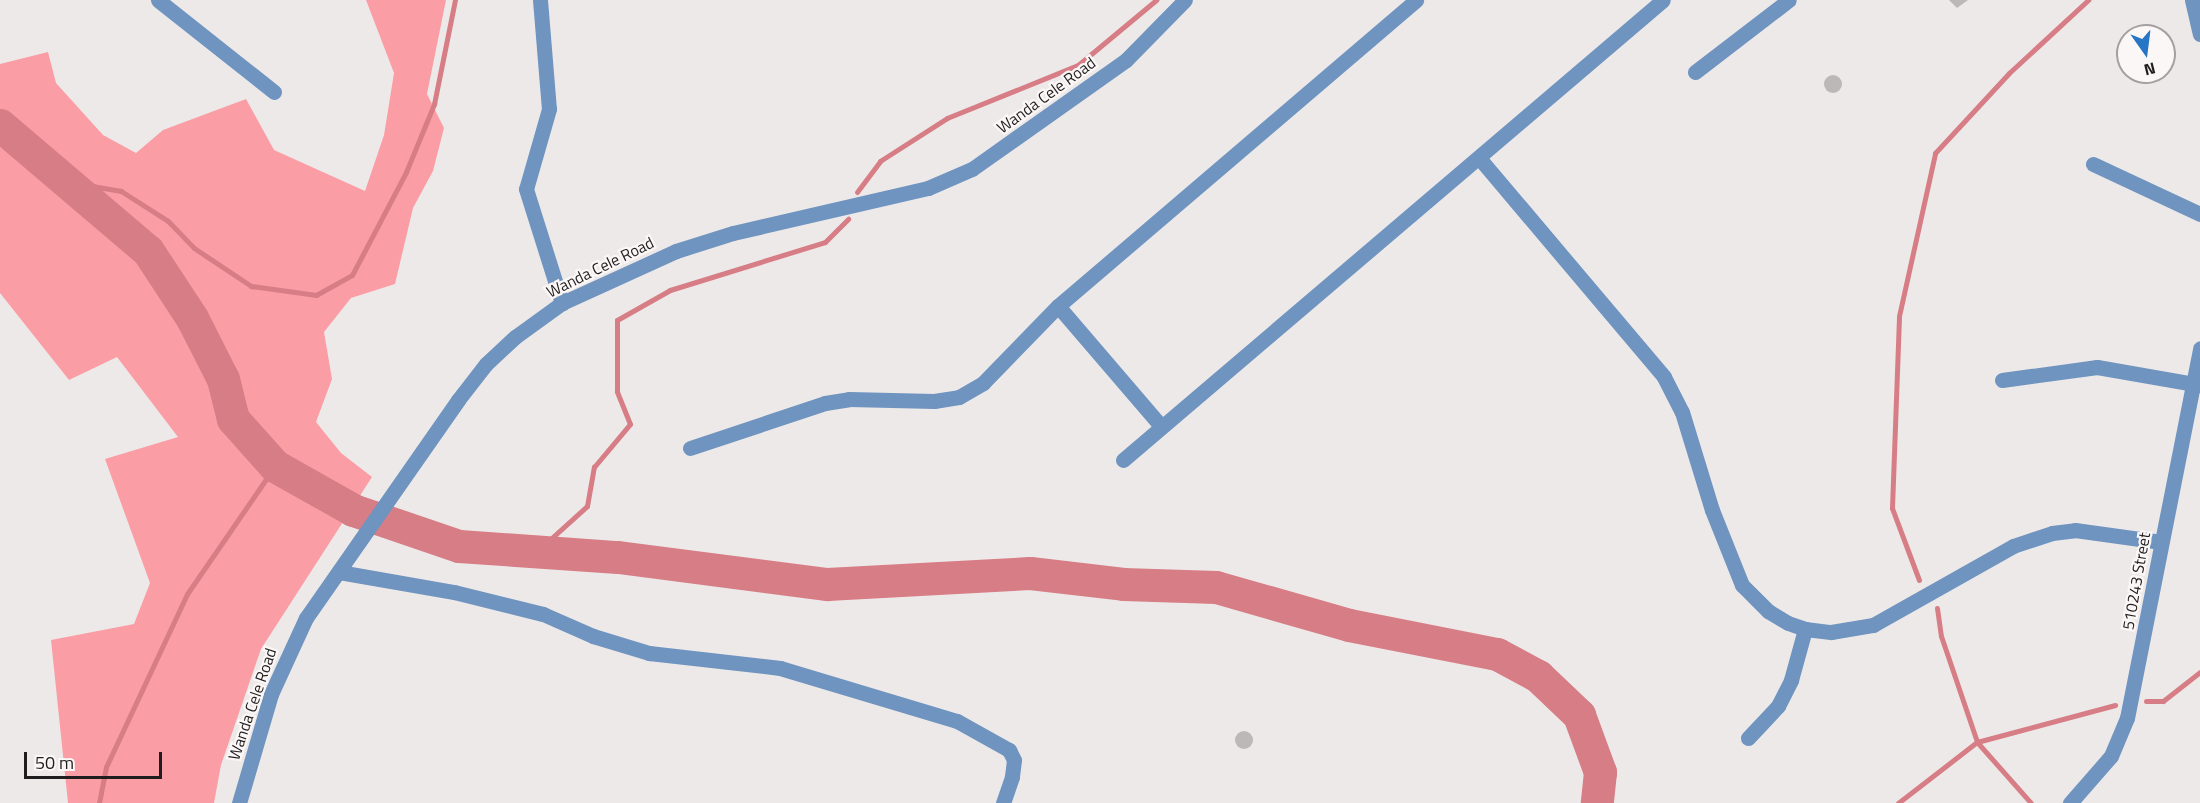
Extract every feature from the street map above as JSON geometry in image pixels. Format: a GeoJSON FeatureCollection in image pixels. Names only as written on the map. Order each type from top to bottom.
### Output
{"type":"FeatureCollection","features":[{"type":"Feature","properties":{"kind":"street"},"geometry":{"type":"LineString","coordinates":[[158,0],[274,92]]}},
{"type":"Feature","properties":{"kind":"street"},"geometry":{"type":"LineString","coordinates":[[540,0],[549,109],[526,189],[562,303]]}},
{"type":"Feature","properties":{"kind":"street","name":"Wanda Cele Road"},"geometry":{"type":"LineString","coordinates":[[239,803],[285,656],[395,490],[486,364],[562,303],[687,248],[733,233],[928,188],[972,170],[1126,60],[1185,0]]}},
{"type":"Feature","properties":{"kind":"street"},"geometry":{"type":"LineString","coordinates":[[690,448],[825,403],[849,399],[934,401],[958,397],[983,383],[1058,306],[1416,0]]}},
{"type":"Feature","properties":{"kind":"street"},"geometry":{"type":"LineString","coordinates":[[1123,460],[1480,159],[1663,0]]}},
{"type":"Feature","properties":{"kind":"street"},"geometry":{"type":"LineString","coordinates":[[1695,72],[1789,0]]}},
{"type":"Feature","properties":{"kind":"street"},"geometry":{"type":"LineString","coordinates":[[2193,0],[2200,34]]}},
{"type":"Feature","properties":{"kind":"street"},"geometry":{"type":"LineString","coordinates":[[1480,159],[1664,377],[1682,412],[1712,510],[1742,585],[1768,611],[1806,630],[1831,632],[1873,625],[2013,546],[2043,535],[2075,530],[2161,542]]}},
{"type":"Feature","properties":{"kind":"street"},"geometry":{"type":"LineString","coordinates":[[2093,164],[2200,214]]}},
{"type":"Feature","properties":{"kind":"street"},"geometry":{"type":"LineString","coordinates":[[1058,306],[1161,426]]}},
{"type":"Feature","properties":{"kind":"street","name":"510243 Street"},"geometry":{"type":"LineString","coordinates":[[2070,803],[2096,777],[2119,742],[2196,384],[2200,348]]}},
{"type":"Feature","properties":{"kind":"street"},"geometry":{"type":"LineString","coordinates":[[2002,381],[2048,371],[2097,367],[2196,384]]}},
{"type":"Feature","properties":{"kind":"street"},"geometry":{"type":"LineString","coordinates":[[339,572],[454,592],[543,614],[593,636],[650,653],[780,668],[957,721],[1009,750],[1013,768],[1003,803]]}},
{"type":"Feature","properties":{"kind":"street"},"geometry":{"type":"LineString","coordinates":[[1748,738],[1778,706],[1791,680],[1806,630]]}},
{"type":"Feature","properties":{"kind":"shaded area"},"geometry":{"type":"Polygon","coordinates":[[[366,0],[446,0],[427,94],[444,128],[433,171],[413,208],[395,284],[351,298],[324,332],[332,379],[316,422],[341,453],[372,477],[261,649],[221,765],[214,803],[68,803],[51,640],[134,624],[150,583],[105,459],[178,437],[117,357],[69,380],[0,293],[0,64],[48,52],[56,83],[103,135],[136,153],[163,130],[246,99],[274,150],[365,191],[384,135],[394,73],[366,0]]]}},
{"type":"Feature","properties":{"kind":"building"},"geometry":{"type":"Polygon","coordinates":[[[1949,0],[1968,0],[1957,8],[1949,0]]]}},
{"type":"Feature","properties":{"kind":"building"},"geometry":{"type":"Polygon","coordinates":[[[1829,75],[1837,75],[1842,80],[1840,91],[1829,93],[1824,88],[1824,80],[1829,75]]]}},
{"type":"Feature","properties":{"kind":"building"},"geometry":{"type":"Polygon","coordinates":[[[1244,731],[1252,736],[1253,740],[1248,748],[1244,749],[1236,744],[1235,740],[1240,732],[1244,731]]]}},
{"type":"Feature","properties":{"kind":"waterway"},"geometry":{"type":"LineString","coordinates":[[69,182],[121,191],[168,221],[194,248],[251,286],[316,295],[352,275],[406,172],[434,104],[455,0]]}},
{"type":"Feature","properties":{"kind":"waterway"},"geometry":{"type":"LineString","coordinates":[[857,192],[880,161],[947,118],[1078,65],[1156,0]]}},
{"type":"Feature","properties":{"kind":"waterway"},"geometry":{"type":"LineString","coordinates":[[1919,580],[1892,508],[1899,316],[1935,153],[2009,73],[2088,0]]}},
{"type":"Feature","properties":{"kind":"waterway"},"geometry":{"type":"LineString","coordinates":[[0,125],[148,251],[192,318],[223,379],[233,419],[275,466],[353,510],[459,546],[618,557],[827,584],[1030,573],[1123,584],[1216,587],[1349,625],[1497,654],[1538,676],[1579,715],[1600,772],[1597,803]]}},
{"type":"Feature","properties":{"kind":"waterway"},"geometry":{"type":"LineString","coordinates":[[535,553],[587,506],[594,467],[630,424],[617,391],[617,320],[670,290],[825,242],[848,219]]}},
{"type":"Feature","properties":{"kind":"waterway"},"geometry":{"type":"LineString","coordinates":[[99,803],[106,767],[187,594],[275,466]]}},
{"type":"Feature","properties":{"kind":"waterway"},"geometry":{"type":"LineString","coordinates":[[1937,608],[1941,636],[1977,742],[2031,803]]}},
{"type":"Feature","properties":{"kind":"waterway"},"geometry":{"type":"LineString","coordinates":[[2146,701],[2163,701],[2200,672]]}},
{"type":"Feature","properties":{"kind":"waterway"},"geometry":{"type":"LineString","coordinates":[[1898,803],[1977,742],[2115,705]]}}]}
